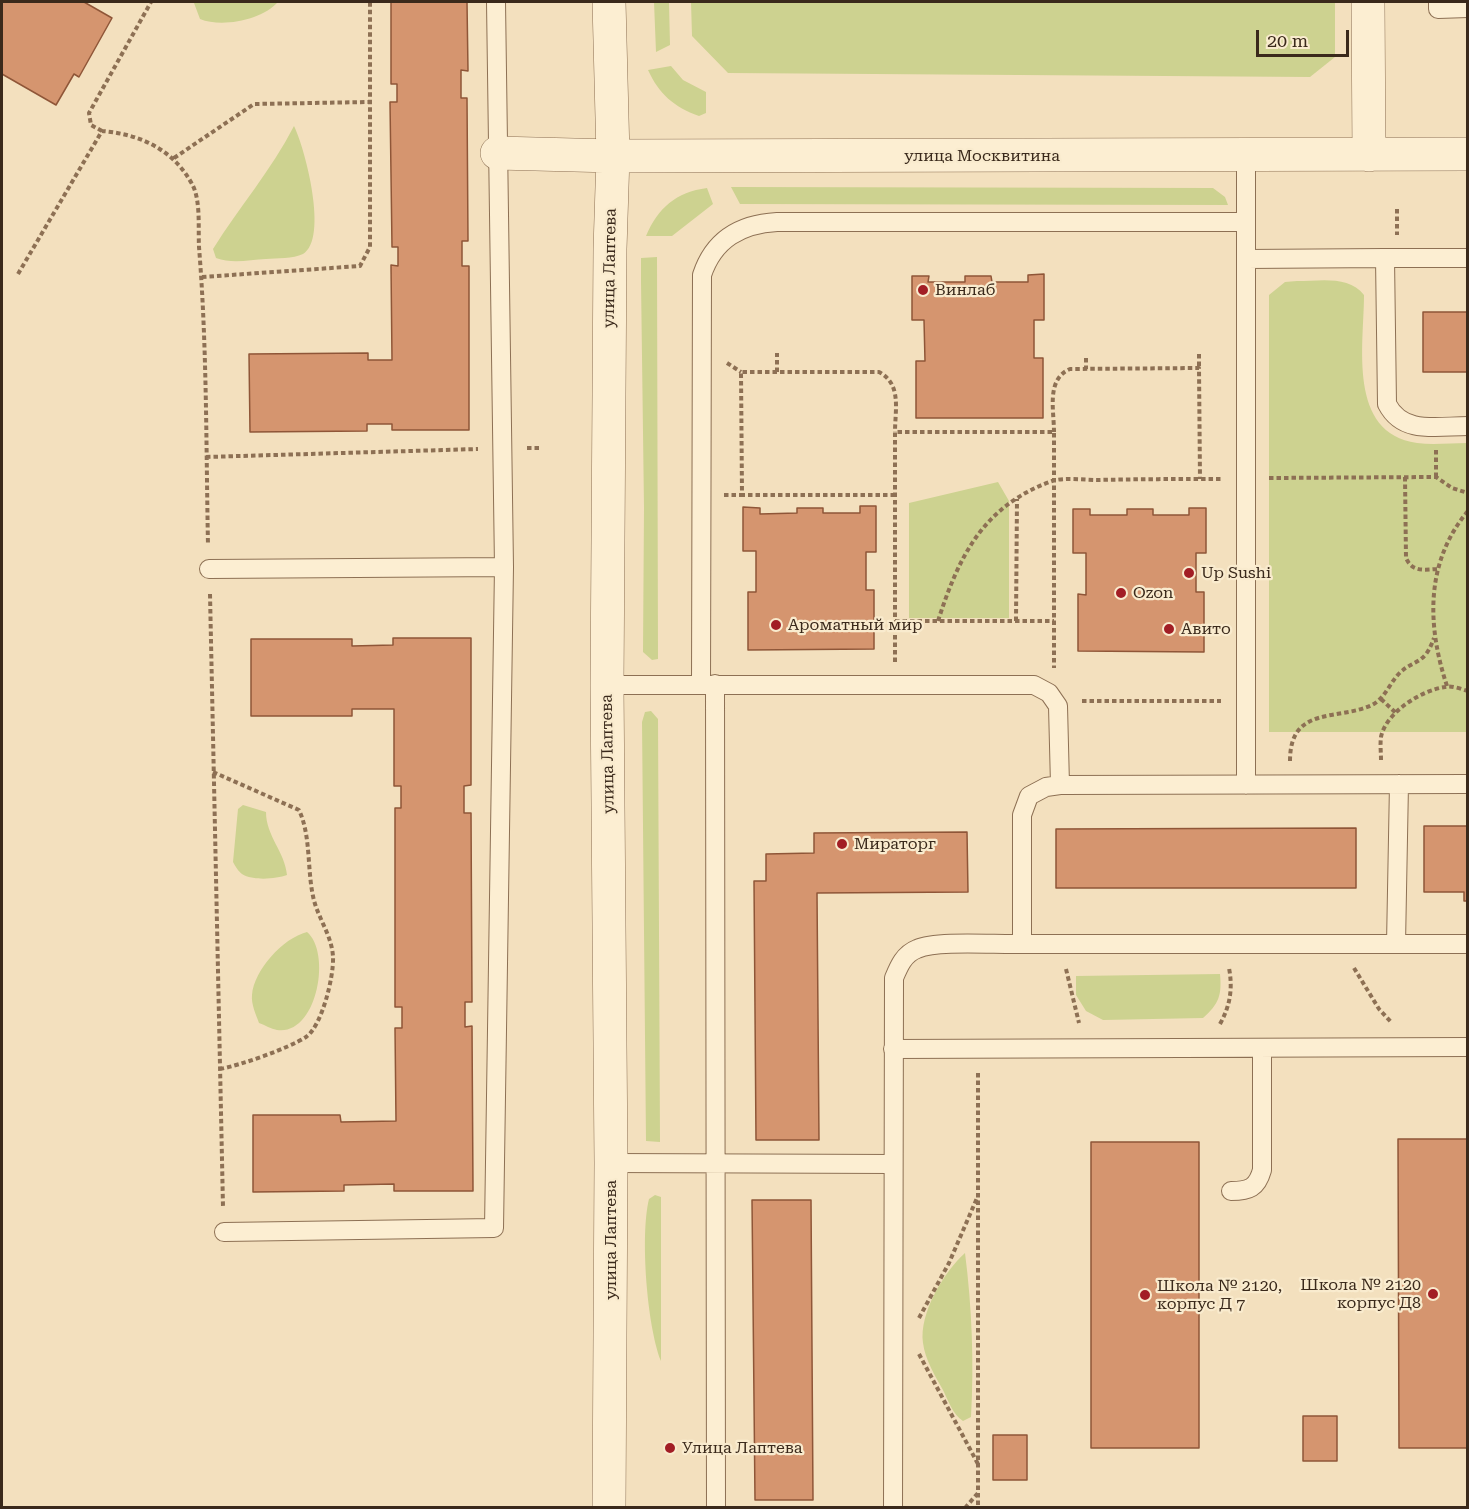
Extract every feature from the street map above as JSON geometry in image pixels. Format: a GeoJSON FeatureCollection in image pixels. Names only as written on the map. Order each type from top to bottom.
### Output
{"type":"FeatureCollection","features":[{"type":"Feature","properties":{"kind":"street","name":"улица Лаптева"},"geometry":{"type":"LineString","coordinates":[[609,2],[613,156],[610,249],[607,685],[611,1163],[609,1508]]}},
{"type":"Feature","properties":{"kind":"street"},"geometry":{"type":"LineString","coordinates":[[1368,2],[1369,155]]}},
{"type":"Feature","properties":{"kind":"street","name":"улица Москвитина"},"geometry":{"type":"LineString","coordinates":[[497,153],[613,156],[1467,154]]}},
{"type":"Feature","properties":{"kind":"lane"},"geometry":{"type":"LineString","coordinates":[[224,1232],[494,1228],[504,567],[496,2]]}},
{"type":"Feature","properties":{"kind":"lane"},"geometry":{"type":"LineString","coordinates":[[1438,2],[1438,9],[1467,9]]}},
{"type":"Feature","properties":{"kind":"lane"},"geometry":{"type":"LineString","coordinates":[[1246,156],[1246,784]]}},
{"type":"Feature","properties":{"kind":"lane"},"geometry":{"type":"LineString","coordinates":[[716,1508],[716,1164],[702,275],[706,261],[727,238],[755,223],[1246,222]]}},
{"type":"Feature","properties":{"kind":"lane"},"geometry":{"type":"LineString","coordinates":[[1384,258],[1387,404],[1393,415],[1409,426],[1467,426]]}},
{"type":"Feature","properties":{"kind":"lane"},"geometry":{"type":"LineString","coordinates":[[1246,259],[1467,258]]}},
{"type":"Feature","properties":{"kind":"lane"},"geometry":{"type":"LineString","coordinates":[[209,569],[504,567]]}},
{"type":"Feature","properties":{"kind":"lane"},"geometry":{"type":"LineString","coordinates":[[607,685],[1034,685],[1055,700],[1060,719],[1060,785]]}},
{"type":"Feature","properties":{"kind":"lane"},"geometry":{"type":"LineString","coordinates":[[1396,944],[1399,784]]}},
{"type":"Feature","properties":{"kind":"lane"},"geometry":{"type":"LineString","coordinates":[[1022,944],[1024,805],[1035,791],[1060,785],[1467,784]]}},
{"type":"Feature","properties":{"kind":"lane"},"geometry":{"type":"LineString","coordinates":[[893,1508],[894,978],[906,956],[917,949],[934,945],[1467,944]]}},
{"type":"Feature","properties":{"kind":"lane"},"geometry":{"type":"LineString","coordinates":[[893,1049],[1467,1047]]}},
{"type":"Feature","properties":{"kind":"lane"},"geometry":{"type":"LineString","coordinates":[[1231,1191],[1246,1191],[1254,1187],[1262,1170],[1263,1048]]}},
{"type":"Feature","properties":{"kind":"lane"},"geometry":{"type":"LineString","coordinates":[[611,1163],[893,1164]]}},
{"type":"Feature","properties":{"kind":"path"},"geometry":{"type":"LineString","coordinates":[[151,2],[89,113],[91,124],[102,132],[121,133],[145,139],[174,158],[193,185],[202,277],[224,1232]]}},
{"type":"Feature","properties":{"kind":"path"},"geometry":{"type":"LineString","coordinates":[[202,277],[360,266],[370,247],[370,2]]}},
{"type":"Feature","properties":{"kind":"path"},"geometry":{"type":"LineString","coordinates":[[174,158],[254,104],[370,102]]}},
{"type":"Feature","properties":{"kind":"path"},"geometry":{"type":"LineString","coordinates":[[18,274],[102,132]]}},
{"type":"Feature","properties":{"kind":"path"},"geometry":{"type":"LineString","coordinates":[[777,353],[777,372]]}},
{"type":"Feature","properties":{"kind":"path"},"geometry":{"type":"LineString","coordinates":[[1199,354],[1200,479]]}},
{"type":"Feature","properties":{"kind":"path"},"geometry":{"type":"LineString","coordinates":[[1086,358],[1086,369]]}},
{"type":"Feature","properties":{"kind":"path"},"geometry":{"type":"LineString","coordinates":[[1199,368],[1070,369],[1057,378],[1053,386],[1055,700],[1246,701]]}},
{"type":"Feature","properties":{"kind":"path"},"geometry":{"type":"LineString","coordinates":[[895,495],[741,495],[741,372],[879,372],[888,376],[895,388],[895,432],[895,495],[895,684]]}},
{"type":"Feature","properties":{"kind":"path"},"geometry":{"type":"LineString","coordinates":[[895,432],[1054,432]]}},
{"type":"Feature","properties":{"kind":"path"},"geometry":{"type":"LineString","coordinates":[[518,448],[541,448]]}},
{"type":"Feature","properties":{"kind":"path"},"geometry":{"type":"LineString","coordinates":[[206,457],[482,449]]}},
{"type":"Feature","properties":{"kind":"path"},"geometry":{"type":"LineString","coordinates":[[1405,477],[1406,558],[1410,565],[1418,570],[1437,569]]}},
{"type":"Feature","properties":{"kind":"path"},"geometry":{"type":"LineString","coordinates":[[1436,477],[1452,488],[1467,494]]}},
{"type":"Feature","properties":{"kind":"path"},"geometry":{"type":"LineString","coordinates":[[938,621],[951,580],[968,547],[988,523],[1017,499],[1054,480]]}},
{"type":"Feature","properties":{"kind":"path"},"geometry":{"type":"LineString","coordinates":[[1016,621],[1017,499]]}},
{"type":"Feature","properties":{"kind":"path"},"geometry":{"type":"LineString","coordinates":[[1447,686],[1434,638],[1432,612],[1437,569],[1455,527],[1467,512]]}},
{"type":"Feature","properties":{"kind":"path"},"geometry":{"type":"LineString","coordinates":[[895,621],[1054,621]]}},
{"type":"Feature","properties":{"kind":"path"},"geometry":{"type":"LineString","coordinates":[[1290,784],[1290,744],[1304,725],[1319,716],[1353,711],[1381,699],[1403,670],[1425,656],[1434,638]]}},
{"type":"Feature","properties":{"kind":"path"},"geometry":{"type":"LineString","coordinates":[[1381,736],[1386,725],[1396,713],[1422,694],[1447,686],[1467,691]]}},
{"type":"Feature","properties":{"kind":"path"},"geometry":{"type":"LineString","coordinates":[[1381,699],[1396,713]]}},
{"type":"Feature","properties":{"kind":"path"},"geometry":{"type":"LineString","coordinates":[[213,772],[299,810],[305,822],[309,875],[315,908],[328,935],[333,956],[320,1020],[307,1037],[236,1066],[220,1069]]}},
{"type":"Feature","properties":{"kind":"path"},"geometry":{"type":"LineString","coordinates":[[1200,1048],[1221,1024],[1228,1007],[1232,984],[1224,944]]}},
{"type":"Feature","properties":{"kind":"path"},"geometry":{"type":"LineString","coordinates":[[1342,944],[1360,982],[1379,1009],[1416,1047]]}},
{"type":"Feature","properties":{"kind":"path"},"geometry":{"type":"LineString","coordinates":[[1064,945],[1072,1000],[1090,1048]]}},
{"type":"Feature","properties":{"kind":"path"},"geometry":{"type":"LineString","coordinates":[[978,1048],[978,1508]]}},
{"type":"Feature","properties":{"kind":"path"},"geometry":{"type":"LineString","coordinates":[[909,1334],[949,1263],[978,1195]]}},
{"type":"Feature","properties":{"kind":"path"},"geometry":{"type":"LineString","coordinates":[[893,1303],[978,1465]]}},
{"type":"Feature","properties":{"kind":"path"},"geometry":{"type":"LineString","coordinates":[[965,1508],[978,1493]]}},
{"type":"Feature","properties":{"kind":"green space"},"geometry":{"type":"Polygon","coordinates":[[[278,2],[262,14],[252,18],[219,23],[200,19],[194,3],[278,2]]]}},
{"type":"Feature","properties":{"kind":"green space"},"geometry":{"type":"Polygon","coordinates":[[[654,2],[669,2],[670,45],[656,52],[654,2]]]}},
{"type":"Feature","properties":{"kind":"green space"},"geometry":{"type":"Polygon","coordinates":[[[691,2],[1335,2],[1335,57],[1310,77],[728,73],[692,36],[691,2]]]}},
{"type":"Feature","properties":{"kind":"green space"},"geometry":{"type":"Polygon","coordinates":[[[671,66],[683,80],[706,92],[706,113],[699,116],[668,99],[648,70],[671,66]]]}},
{"type":"Feature","properties":{"kind":"green space"},"geometry":{"type":"Polygon","coordinates":[[[294,126],[304,153],[312,193],[314,231],[311,245],[303,254],[290,258],[234,261],[216,258],[213,249],[294,126]]]}},
{"type":"Feature","properties":{"kind":"green space"},"geometry":{"type":"Polygon","coordinates":[[[731,187],[1213,188],[1225,197],[1228,205],[740,204],[731,187]]]}},
{"type":"Feature","properties":{"kind":"green space"},"geometry":{"type":"Polygon","coordinates":[[[707,188],[713,204],[672,236],[646,236],[656,217],[669,203],[686,193],[707,188]]]}},
{"type":"Feature","properties":{"kind":"green space"},"geometry":{"type":"Polygon","coordinates":[[[657,257],[658,659],[652,660],[643,652],[641,258],[657,257]]]}},
{"type":"Feature","properties":{"kind":"green space"},"geometry":{"type":"Polygon","coordinates":[[[1324,280],[1350,284],[1364,295],[1362,361],[1364,384],[1369,405],[1379,423],[1395,436],[1417,443],[1467,443],[1467,732],[1269,732],[1269,295],[1285,282],[1324,280]]]}},
{"type":"Feature","properties":{"kind":"green space"},"geometry":{"type":"Polygon","coordinates":[[[998,482],[1009,501],[1009,618],[909,618],[909,503],[998,482]]]}},
{"type":"Feature","properties":{"kind":"green space"},"geometry":{"type":"Polygon","coordinates":[[[651,711],[658,719],[660,1142],[646,1141],[642,722],[645,712],[651,711]]]}},
{"type":"Feature","properties":{"kind":"green space"},"geometry":{"type":"Polygon","coordinates":[[[243,805],[266,812],[269,829],[283,859],[287,875],[252,878],[238,870],[233,862],[238,809],[243,805]]]}},
{"type":"Feature","properties":{"kind":"green space"},"geometry":{"type":"Polygon","coordinates":[[[307,932],[315,942],[319,974],[311,1007],[302,1020],[291,1028],[272,1029],[259,1023],[252,998],[254,985],[271,956],[298,935],[307,932]]]}},
{"type":"Feature","properties":{"kind":"green space"},"geometry":{"type":"Polygon","coordinates":[[[1220,974],[1218,999],[1203,1018],[1103,1020],[1086,1011],[1076,995],[1076,976],[1220,974]]]}},
{"type":"Feature","properties":{"kind":"green space"},"geometry":{"type":"Polygon","coordinates":[[[655,1195],[661,1197],[661,1361],[652,1326],[645,1257],[646,1215],[649,1199],[655,1195]]]}},
{"type":"Feature","properties":{"kind":"green space"},"geometry":{"type":"Polygon","coordinates":[[[965,1253],[971,1315],[972,1376],[971,1417],[963,1421],[954,1411],[931,1367],[924,1349],[923,1331],[929,1306],[941,1282],[965,1253]]]}},
{"type":"Feature","properties":{"kind":"building"},"geometry":{"type":"Polygon","coordinates":[[[2,2],[84,2],[112,18],[79,77],[74,74],[56,105],[2,74],[2,2]]]}},
{"type":"Feature","properties":{"kind":"building"},"geometry":{"type":"Polygon","coordinates":[[[391,2],[467,2],[468,71],[461,70],[461,98],[467,98],[468,241],[462,241],[462,266],[469,266],[469,430],[392,430],[392,424],[367,424],[367,431],[250,432],[249,354],[368,353],[368,360],[392,360],[391,265],[398,266],[398,247],[392,247],[390,102],[397,102],[397,84],[391,84],[391,2]]]}},
{"type":"Feature","properties":{"kind":"building"},"geometry":{"type":"Polygon","coordinates":[[[1044,274],[1044,320],[1034,320],[1034,358],[1043,358],[1043,418],[916,418],[916,361],[925,361],[924,320],[912,320],[912,276],[929,276],[928,282],[965,282],[965,276],[991,276],[992,282],[1028,282],[1028,275],[1044,274]]]}},
{"type":"Feature","properties":{"kind":"building"},"geometry":{"type":"Polygon","coordinates":[[[1423,312],[1468,312],[1468,372],[1423,372],[1423,312]]]}},
{"type":"Feature","properties":{"kind":"building"},"geometry":{"type":"Polygon","coordinates":[[[860,506],[876,506],[876,552],[866,552],[866,590],[874,590],[874,649],[748,650],[748,592],[756,592],[756,551],[743,551],[743,507],[760,508],[760,514],[797,513],[797,508],[823,508],[823,513],[860,513],[860,506]]]}},
{"type":"Feature","properties":{"kind":"building"},"geometry":{"type":"Polygon","coordinates":[[[1189,508],[1206,508],[1206,553],[1196,553],[1196,592],[1204,592],[1204,652],[1078,651],[1078,594],[1086,595],[1086,553],[1073,553],[1073,509],[1090,509],[1090,515],[1127,515],[1127,509],[1153,509],[1153,515],[1189,515],[1189,508]]]}},
{"type":"Feature","properties":{"kind":"building"},"geometry":{"type":"Polygon","coordinates":[[[393,638],[471,638],[471,785],[464,786],[464,813],[471,813],[472,1002],[465,1002],[465,1027],[472,1026],[473,1191],[394,1191],[394,1184],[344,1185],[344,1191],[253,1192],[253,1115],[340,1115],[341,1122],[396,1121],[395,1028],[402,1028],[402,1007],[395,1007],[395,808],[401,808],[401,786],[394,786],[394,709],[352,709],[352,716],[251,716],[251,639],[352,639],[352,646],[393,645],[393,638]]]}},
{"type":"Feature","properties":{"kind":"building"},"geometry":{"type":"Polygon","coordinates":[[[1424,826],[1468,826],[1468,901],[1464,901],[1464,892],[1424,892],[1424,826]]]}},
{"type":"Feature","properties":{"kind":"building"},"geometry":{"type":"Polygon","coordinates":[[[1356,828],[1356,888],[1056,888],[1056,829],[1356,828]]]}},
{"type":"Feature","properties":{"kind":"building"},"geometry":{"type":"Polygon","coordinates":[[[967,832],[968,892],[817,893],[819,1140],[756,1140],[754,881],[766,881],[766,854],[814,853],[814,833],[967,832]]]}},
{"type":"Feature","properties":{"kind":"building","name":"Школа № 2120 корпус Д8"},"geometry":{"type":"Polygon","coordinates":[[[1398,1139],[1468,1139],[1468,1448],[1399,1448],[1398,1139]]]}},
{"type":"Feature","properties":{"kind":"building","name":"Школа № 2120, корпус Д 7"},"geometry":{"type":"Polygon","coordinates":[[[1091,1142],[1199,1142],[1199,1448],[1091,1448],[1091,1142]]]}},
{"type":"Feature","properties":{"kind":"building"},"geometry":{"type":"Polygon","coordinates":[[[752,1200],[811,1200],[813,1500],[755,1500],[752,1200]]]}},
{"type":"Feature","properties":{"kind":"building"},"geometry":{"type":"Polygon","coordinates":[[[1303,1416],[1337,1416],[1337,1461],[1303,1461],[1303,1416]]]}},
{"type":"Feature","properties":{"kind":"building"},"geometry":{"type":"Polygon","coordinates":[[[993,1435],[1027,1435],[1027,1480],[993,1480],[993,1435]]]}},
{"type":"Feature","properties":{"kind":"place","name":"Винлаб"},"geometry":{"type":"Point","coordinates":[923,290]}},
{"type":"Feature","properties":{"kind":"place","name":"Up Sushi"},"geometry":{"type":"Point","coordinates":[1189,573]}},
{"type":"Feature","properties":{"kind":"place","name":"Ozon"},"geometry":{"type":"Point","coordinates":[1121,593]}},
{"type":"Feature","properties":{"kind":"place","name":"Ароматный мир"},"geometry":{"type":"Point","coordinates":[776,625]}},
{"type":"Feature","properties":{"kind":"place","name":"Авито"},"geometry":{"type":"Point","coordinates":[1169,629]}},
{"type":"Feature","properties":{"kind":"place","name":"Мираторг"},"geometry":{"type":"Point","coordinates":[842,844]}},
{"type":"Feature","properties":{"kind":"place","name":"Школа № 2120 корпус Д8"},"geometry":{"type":"Point","coordinates":[1433,1294]}},
{"type":"Feature","properties":{"kind":"place","name":"Школа № 2120, корпус Д 7"},"geometry":{"type":"Point","coordinates":[1145,1295]}},
{"type":"Feature","properties":{"kind":"place","name":"Улица Лаптева"},"geometry":{"type":"Point","coordinates":[670,1448]}}]}
